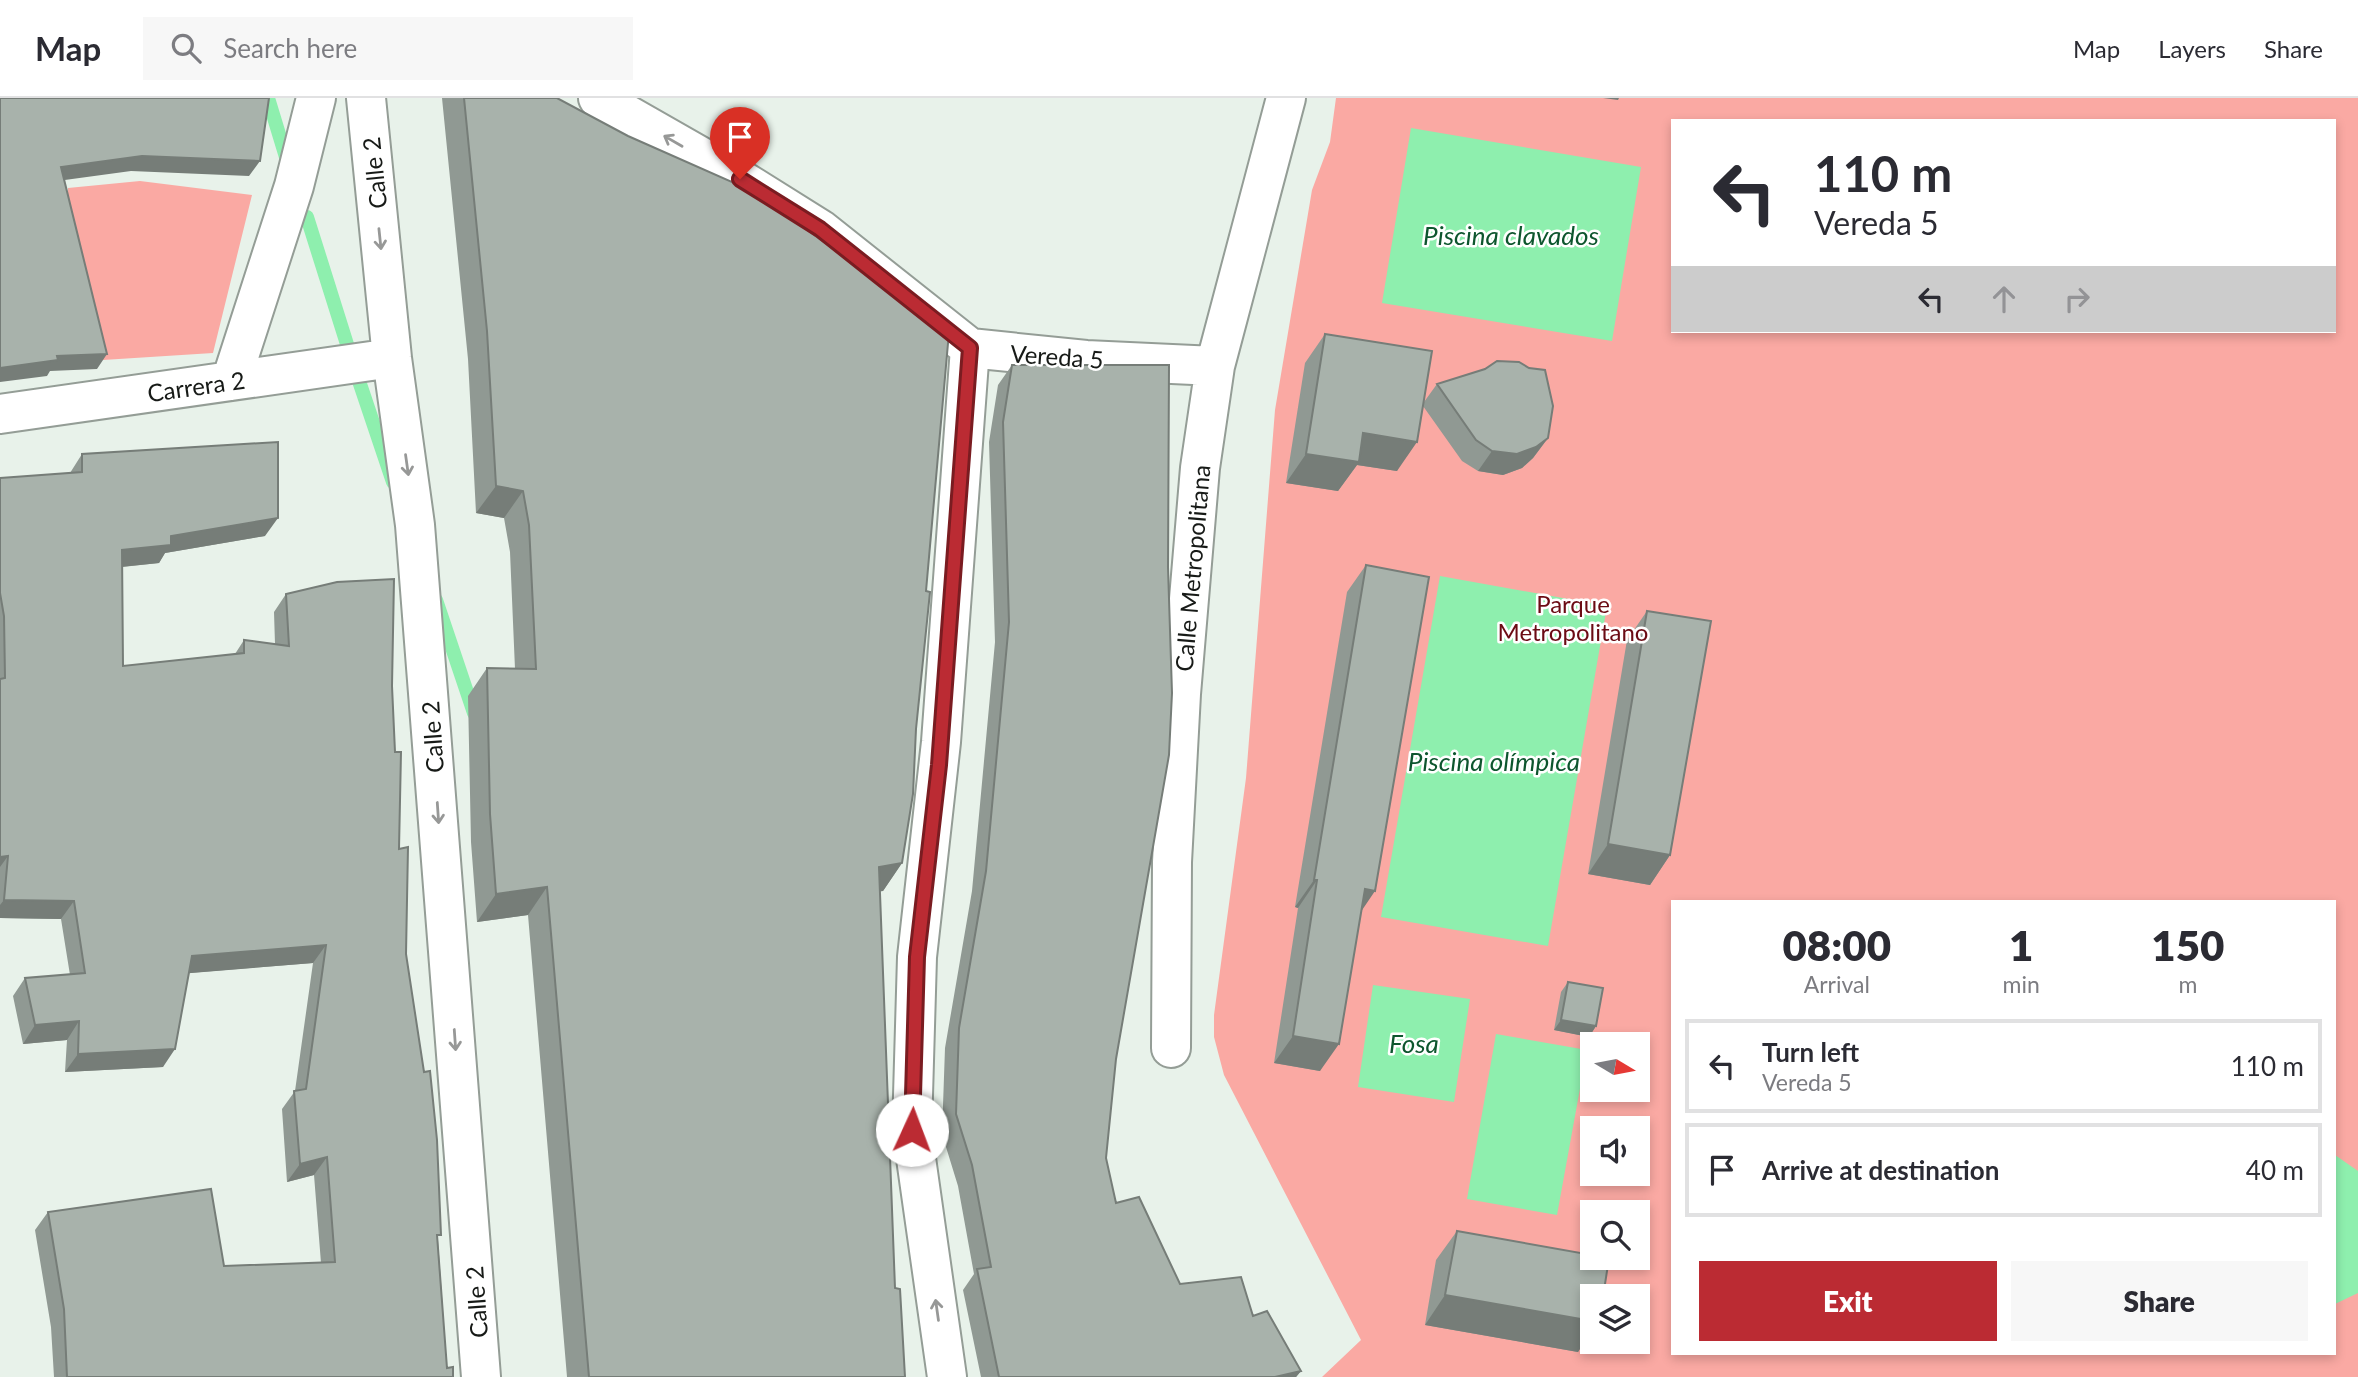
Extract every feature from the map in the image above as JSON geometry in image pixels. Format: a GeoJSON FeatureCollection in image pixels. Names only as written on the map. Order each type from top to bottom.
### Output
{"type":"FeatureCollection","features":[{"type":"Feature","properties":{"kind":"street"},"geometry":{"type":"LineString","coordinates":[[231,381],[294,186],[316,98]]}},
{"type":"Feature","properties":{"kind":"street","name":"Calle 2"},"geometry":{"type":"LineString","coordinates":[[366,98],[392,358],[415,525],[481,1377]]}},
{"type":"Feature","properties":{"kind":"street"},"geometry":{"type":"LineString","coordinates":[[598,98],[740,179],[820,229],[970,348],[942,729],[917,957],[912,1130],[947,1377]]}},
{"type":"Feature","properties":{"kind":"street","name":"Calle Metropolitana"},"geometry":{"type":"LineString","coordinates":[[1171,1048],[1172,862],[1181,694],[1200,468],[1215,366],[1286,98]]}},
{"type":"Feature","properties":{"kind":"street","name":"Vereda 5"},"geometry":{"type":"LineString","coordinates":[[970,348],[1086,360],[1215,366]]}},
{"type":"Feature","properties":{"kind":"street","name":"Carrera 2"},"geometry":{"type":"LineString","coordinates":[[0,414],[392,358]]}},
{"type":"Feature","properties":{"kind":"green space","name":"Parque Metropolitano"},"geometry":{"type":"Polygon","coordinates":[[[1336,98],[2358,98],[2358,1377],[1322,1377],[1361,1340],[1224,1075],[1214,1037],[1214,1015],[1246,778],[1275,410],[1312,190],[1330,142],[1336,98]]]}},
{"type":"Feature","properties":{"kind":"green space"},"geometry":{"type":"Polygon","coordinates":[[[140,181],[252,195],[213,353],[103,360],[68,216],[68,188],[140,181]]]}},
{"type":"Feature","properties":{"kind":"water","name":"Piscina clavados"},"geometry":{"type":"Polygon","coordinates":[[[1411,128],[1641,167],[1612,341],[1382,303],[1411,128]]]}},
{"type":"Feature","properties":{"kind":"water","name":"Piscina olímpica"},"geometry":{"type":"Polygon","coordinates":[[[1440,576],[1607,606],[1548,946],[1381,917],[1440,576]]]}},
{"type":"Feature","properties":{"kind":"water","name":"Fosa"},"geometry":{"type":"Polygon","coordinates":[[[1373,985],[1470,999],[1454,1102],[1358,1087],[1373,985]]]}},
{"type":"Feature","properties":{"kind":"water"},"geometry":{"type":"Polygon","coordinates":[[[1496,1034],[1580,1049],[1580,1088],[1557,1215],[1467,1199],[1496,1034]]]}},
{"type":"Feature","properties":{"kind":"water"},"geometry":{"type":"Polygon","coordinates":[[[2336,1156],[2358,1171],[2358,1293],[2336,1304],[2336,1156]]]}},
{"type":"Feature","properties":{"kind":"building"},"geometry":{"type":"Polygon","coordinates":[[[0,98],[269,98],[260,161],[142,156],[61,167],[107,354],[57,356],[58,360],[0,368],[0,98]]]}},
{"type":"Feature","properties":{"kind":"building"},"geometry":{"type":"Polygon","coordinates":[[[464,98],[557,98],[628,136],[757,193],[825,243],[912,300],[949,332],[926,591],[930,592],[916,729],[913,794],[902,863],[879,867],[895,1288],[900,1289],[905,1377],[589,1377],[547,887],[496,894],[490,814],[487,668],[536,669],[529,525],[523,491],[496,486],[487,331],[464,98]]]}},
{"type":"Feature","properties":{"kind":"building"},"geometry":{"type":"Polygon","coordinates":[[[1325,334],[1432,351],[1417,442],[1363,433],[1359,462],[1306,454],[1325,334]]]}},
{"type":"Feature","properties":{"kind":"building"},"geometry":{"type":"Polygon","coordinates":[[[1497,361],[1519,362],[1529,368],[1545,370],[1553,406],[1548,438],[1536,447],[1517,454],[1492,451],[1476,440],[1437,384],[1485,369],[1497,361]]]}},
{"type":"Feature","properties":{"kind":"building"},"geometry":{"type":"Polygon","coordinates":[[[1012,365],[1169,365],[1168,567],[1172,693],[1169,755],[1116,1059],[1106,1158],[1116,1203],[1139,1197],[1180,1284],[1241,1277],[1253,1316],[1267,1311],[1301,1371],[1275,1377],[999,1377],[977,1269],[991,1267],[972,1165],[956,1114],[959,1028],[986,871],[1009,622],[1003,422],[1012,365]]]}},
{"type":"Feature","properties":{"kind":"building"},"geometry":{"type":"Polygon","coordinates":[[[278,442],[278,518],[171,536],[171,545],[122,550],[123,666],[244,653],[244,640],[289,646],[286,594],[337,582],[394,579],[392,686],[395,752],[401,752],[399,849],[408,847],[406,954],[424,1072],[430,1071],[437,1140],[441,1235],[437,1235],[447,1368],[453,1367],[453,1377],[67,1377],[64,1309],[48,1212],[211,1189],[224,1266],[335,1262],[327,1157],[300,1164],[294,1091],[306,1089],[326,945],[192,956],[175,1049],[78,1054],[79,1021],[35,1025],[25,978],[85,973],[74,901],[4,900],[8,856],[0,857],[0,679],[5,678],[4,616],[0,593],[0,478],[82,472],[82,454],[278,442]]]}},
{"type":"Feature","properties":{"kind":"building"},"geometry":{"type":"Polygon","coordinates":[[[1366,565],[1429,577],[1375,891],[1365,889],[1339,1044],[1293,1036],[1317,880],[1314,880],[1366,565]]]}},
{"type":"Feature","properties":{"kind":"building"},"geometry":{"type":"Polygon","coordinates":[[[1647,611],[1711,621],[1670,855],[1608,844],[1647,611]]]}},
{"type":"Feature","properties":{"kind":"building"},"geometry":{"type":"Polygon","coordinates":[[[1568,982],[1603,988],[1596,1026],[1561,1020],[1568,982]]]}},
{"type":"Feature","properties":{"kind":"building"},"geometry":{"type":"Polygon","coordinates":[[[1457,1231],[1580,1253],[1580,1270],[1607,1270],[1605,1284],[1580,1284],[1580,1319],[1445,1295],[1457,1231]]]}},
{"type":"Feature","properties":{"kind":"waterway"},"geometry":{"type":"LineString","coordinates":[[268,98],[289,167]]}},
{"type":"Feature","properties":{"kind":"waterway"},"geometry":{"type":"LineString","coordinates":[[307,217],[351,357]]}},
{"type":"Feature","properties":{"kind":"waterway"},"geometry":{"type":"LineString","coordinates":[[358,378],[393,482]]}},
{"type":"Feature","properties":{"kind":"waterway"},"geometry":{"type":"LineString","coordinates":[[436,600],[474,713]]}},
{"type":"Feature","properties":{"kind":"route"},"geometry":{"type":"LineString","coordinates":[[740,179],[820,229],[970,348],[957,559],[939,765],[917,957],[912,1130]]}}]}
